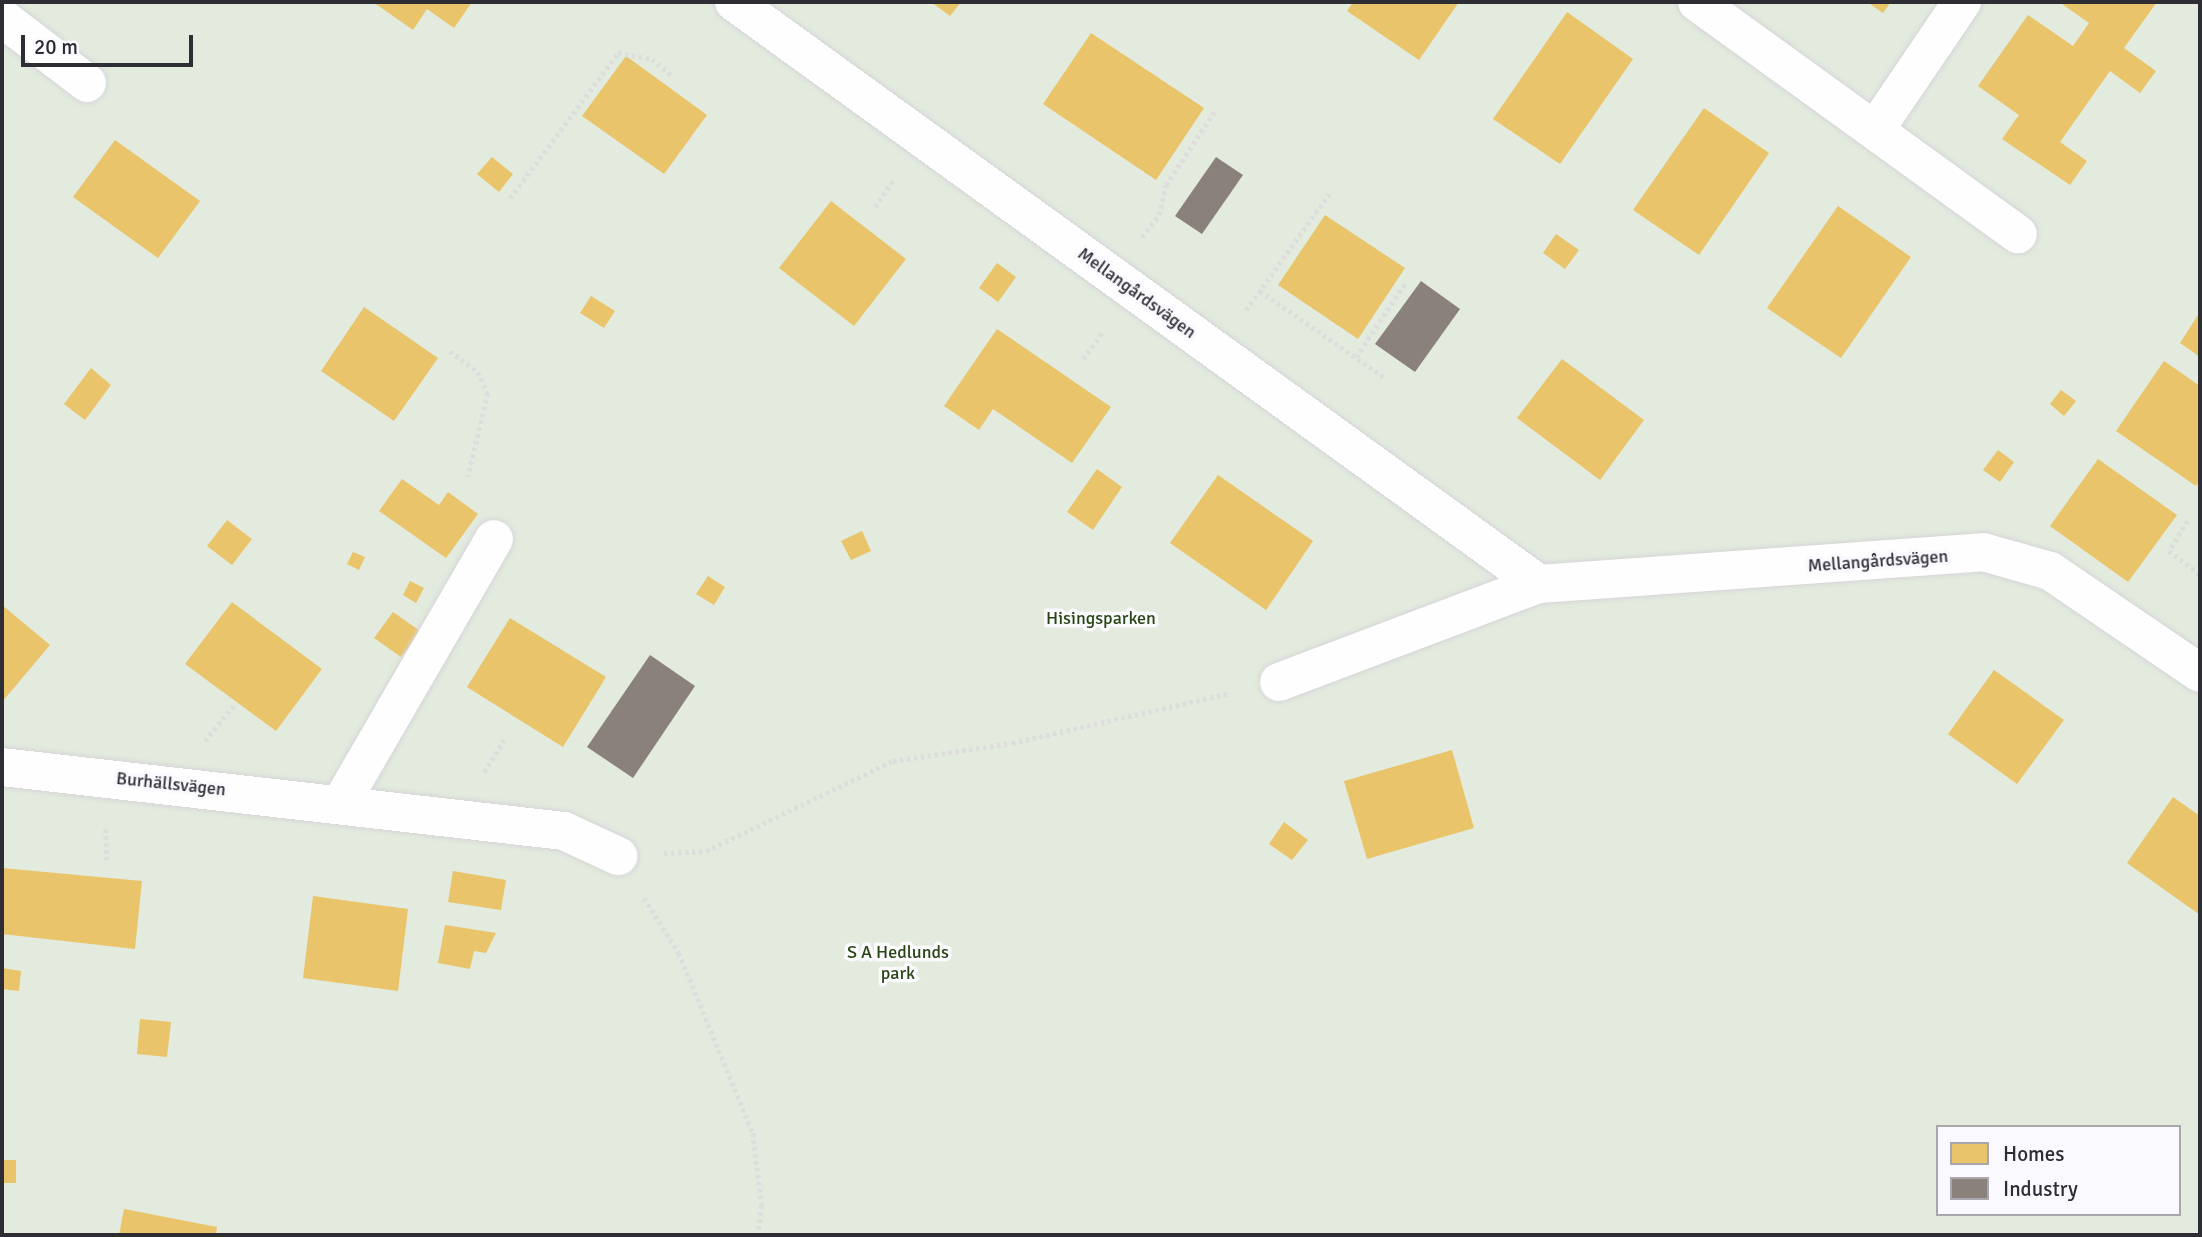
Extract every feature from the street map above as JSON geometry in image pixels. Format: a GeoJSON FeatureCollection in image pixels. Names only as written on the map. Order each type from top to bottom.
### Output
{"type":"FeatureCollection","features":[{"type":"Feature","properties":{"kind":"street","name":"Mellangårdsvägen"},"geometry":{"type":"LineString","coordinates":[[734,2],[1539,584]]}},
{"type":"Feature","properties":{"kind":"street"},"geometry":{"type":"LineString","coordinates":[[1697,2],[2018,234]]}},
{"type":"Feature","properties":{"kind":"street"},"geometry":{"type":"LineString","coordinates":[[1875,130],[1962,2]]}},
{"type":"Feature","properties":{"kind":"street"},"geometry":{"type":"LineString","coordinates":[[2,18],[87,83]]}},
{"type":"Feature","properties":{"kind":"street"},"geometry":{"type":"LineString","coordinates":[[341,803],[494,539]]}},
{"type":"Feature","properties":{"kind":"street","name":"Mellangårdsvägen"},"geometry":{"type":"LineString","coordinates":[[1279,682],[1539,584],[1983,552],[2050,571],[2196,660]]}},
{"type":"Feature","properties":{"kind":"street","name":"Burhällsvägen"},"geometry":{"type":"LineString","coordinates":[[2,767],[341,803],[564,831],[618,856]]}},
{"type":"Feature","properties":{"kind":"path"},"geometry":{"type":"LineString","coordinates":[[510,198],[618,52],[652,59],[673,76]]}},
{"type":"Feature","properties":{"kind":"path"},"geometry":{"type":"LineString","coordinates":[[1112,276],[1159,215],[1166,185],[1216,109]]}},
{"type":"Feature","properties":{"kind":"path"},"geometry":{"type":"LineString","coordinates":[[1216,350],[1329,194]]}},
{"type":"Feature","properties":{"kind":"path"},"geometry":{"type":"LineString","coordinates":[[1356,357],[1406,282]]}},
{"type":"Feature","properties":{"kind":"path"},"geometry":{"type":"LineString","coordinates":[[1260,291],[1385,378]]}},
{"type":"Feature","properties":{"kind":"path"},"geometry":{"type":"LineString","coordinates":[[450,351],[478,372],[488,393],[468,477]]}},
{"type":"Feature","properties":{"kind":"path"},"geometry":{"type":"LineString","coordinates":[[2188,521],[2169,551],[2200,575]]}},
{"type":"Feature","properties":{"kind":"path"},"geometry":{"type":"LineString","coordinates":[[758,1235],[762,1205],[753,1133],[679,953],[618,856],[706,851],[894,761],[1012,743],[1279,682]]}},
{"type":"Feature","properties":{"kind":"green space","name":"Hisingsparken"},"geometry":{"type":"Polygon","coordinates":[[[2,2],[2200,2],[2200,1235],[2,1235],[2,2]]]}},
{"type":"Feature","properties":{"kind":"building: Homes"},"geometry":{"type":"Polygon","coordinates":[[[373,2],[472,2],[454,28],[427,9],[413,30],[373,2]]]}},
{"type":"Feature","properties":{"kind":"building: Homes"},"geometry":{"type":"Polygon","coordinates":[[[931,2],[961,2],[950,16],[931,2]]]}},
{"type":"Feature","properties":{"kind":"building: Homes"},"geometry":{"type":"Polygon","coordinates":[[[1353,2],[1459,2],[1419,60],[1347,11],[1353,2]]]}},
{"type":"Feature","properties":{"kind":"building: Homes"},"geometry":{"type":"Polygon","coordinates":[[[1867,2],[1891,2],[1883,13],[1867,2]]]}},
{"type":"Feature","properties":{"kind":"building: Homes"},"geometry":{"type":"Polygon","coordinates":[[[2059,2],[2157,2],[2124,48],[2156,71],[2140,93],[2110,71],[2060,142],[2087,161],[2070,185],[2002,139],[2019,115],[1978,86],[2028,15],[2073,46],[2089,23],[2059,2]]]}},
{"type":"Feature","properties":{"kind":"building: Homes"},"geometry":{"type":"Polygon","coordinates":[[[1567,12],[1633,59],[1560,164],[1493,119],[1567,12]]]}},
{"type":"Feature","properties":{"kind":"building: Homes"},"geometry":{"type":"Polygon","coordinates":[[[1091,33],[1204,108],[1156,180],[1043,104],[1091,33]]]}},
{"type":"Feature","properties":{"kind":"building: Homes"},"geometry":{"type":"Polygon","coordinates":[[[626,56],[707,115],[664,174],[582,116],[626,56]]]}},
{"type":"Feature","properties":{"kind":"building: Homes"},"geometry":{"type":"Polygon","coordinates":[[[1704,108],[1769,153],[1699,255],[1633,210],[1704,108]]]}},
{"type":"Feature","properties":{"kind":"building: Homes"},"geometry":{"type":"Polygon","coordinates":[[[115,140],[200,201],[158,258],[73,197],[115,140]]]}},
{"type":"Feature","properties":{"kind":"building: Homes"},"geometry":{"type":"Polygon","coordinates":[[[492,157],[513,174],[499,192],[477,174],[492,157]]]}},
{"type":"Feature","properties":{"kind":"building: Homes"},"geometry":{"type":"Polygon","coordinates":[[[831,201],[906,259],[854,326],[779,268],[831,201]]]}},
{"type":"Feature","properties":{"kind":"building: Homes"},"geometry":{"type":"Polygon","coordinates":[[[1838,206],[1911,257],[1841,358],[1767,308],[1838,206]]]}},
{"type":"Feature","properties":{"kind":"building: Homes"},"geometry":{"type":"Polygon","coordinates":[[[1325,215],[1405,268],[1358,339],[1278,285],[1325,215]]]}},
{"type":"Feature","properties":{"kind":"building: Homes"},"geometry":{"type":"Polygon","coordinates":[[[1556,234],[1579,250],[1565,269],[1543,253],[1556,234]]]}},
{"type":"Feature","properties":{"kind":"building: Homes"},"geometry":{"type":"Polygon","coordinates":[[[997,263],[1016,277],[998,302],[979,288],[997,263]]]}},
{"type":"Feature","properties":{"kind":"building: Homes"},"geometry":{"type":"Polygon","coordinates":[[[591,296],[615,311],[604,328],[580,313],[591,296]]]}},
{"type":"Feature","properties":{"kind":"building: Homes"},"geometry":{"type":"Polygon","coordinates":[[[364,307],[438,358],[394,421],[321,371],[364,307]]]}},
{"type":"Feature","properties":{"kind":"building: Homes"},"geometry":{"type":"Polygon","coordinates":[[[2200,312],[2200,357],[2180,343],[2200,312]]]}},
{"type":"Feature","properties":{"kind":"building: Homes"},"geometry":{"type":"Polygon","coordinates":[[[997,329],[1111,407],[1072,463],[993,409],[979,430],[944,406],[997,329]]]}},
{"type":"Feature","properties":{"kind":"building: Homes"},"geometry":{"type":"Polygon","coordinates":[[[1562,359],[1644,420],[1600,480],[1517,418],[1562,359]]]}},
{"type":"Feature","properties":{"kind":"building: Homes"},"geometry":{"type":"Polygon","coordinates":[[[2164,361],[2200,386],[2200,480],[2196,486],[2116,431],[2164,361]]]}},
{"type":"Feature","properties":{"kind":"building: Homes"},"geometry":{"type":"Polygon","coordinates":[[[91,368],[111,385],[85,420],[64,404],[91,368]]]}},
{"type":"Feature","properties":{"kind":"building: Homes"},"geometry":{"type":"Polygon","coordinates":[[[2061,390],[2076,401],[2064,416],[2050,404],[2061,390]]]}},
{"type":"Feature","properties":{"kind":"building: Homes"},"geometry":{"type":"Polygon","coordinates":[[[1998,450],[2014,462],[2000,482],[1983,470],[1998,450]]]}},
{"type":"Feature","properties":{"kind":"building: Homes"},"geometry":{"type":"Polygon","coordinates":[[[2098,459],[2177,515],[2128,582],[2050,526],[2098,459]]]}},
{"type":"Feature","properties":{"kind":"building: Homes"},"geometry":{"type":"Polygon","coordinates":[[[1097,469],[1122,487],[1093,530],[1067,512],[1097,469]]]}},
{"type":"Feature","properties":{"kind":"building: Homes"},"geometry":{"type":"Polygon","coordinates":[[[1218,475],[1313,541],[1266,610],[1170,543],[1218,475]]]}},
{"type":"Feature","properties":{"kind":"building: Homes"},"geometry":{"type":"Polygon","coordinates":[[[402,479],[439,505],[448,492],[478,514],[446,558],[379,511],[402,479]]]}},
{"type":"Feature","properties":{"kind":"building: Homes"},"geometry":{"type":"Polygon","coordinates":[[[227,520],[252,539],[232,565],[207,546],[227,520]]]}},
{"type":"Feature","properties":{"kind":"building: Homes"},"geometry":{"type":"Polygon","coordinates":[[[862,531],[871,551],[851,560],[841,541],[862,531]]]}},
{"type":"Feature","properties":{"kind":"building: Homes"},"geometry":{"type":"Polygon","coordinates":[[[353,552],[365,557],[359,570],[347,564],[353,552]]]}},
{"type":"Feature","properties":{"kind":"building: Homes"},"geometry":{"type":"Polygon","coordinates":[[[708,576],[725,587],[714,605],[696,594],[708,576]]]}},
{"type":"Feature","properties":{"kind":"building: Homes"},"geometry":{"type":"Polygon","coordinates":[[[410,581],[424,588],[416,603],[403,595],[410,581]]]}},
{"type":"Feature","properties":{"kind":"building: Homes"},"geometry":{"type":"Polygon","coordinates":[[[232,602],[322,669],[276,731],[185,664],[232,602]]]}},
{"type":"Feature","properties":{"kind":"building: Homes"},"geometry":{"type":"Polygon","coordinates":[[[2,605],[50,645],[2,702],[2,605]]]}},
{"type":"Feature","properties":{"kind":"building: Homes"},"geometry":{"type":"Polygon","coordinates":[[[393,612],[420,631],[401,657],[374,638],[393,612]]]}},
{"type":"Feature","properties":{"kind":"building: Homes"},"geometry":{"type":"Polygon","coordinates":[[[510,618],[606,677],[563,747],[467,687],[510,618]]]}},
{"type":"Feature","properties":{"kind":"building: Homes"},"geometry":{"type":"Polygon","coordinates":[[[1994,670],[2064,720],[2017,784],[1948,734],[1994,670]]]}},
{"type":"Feature","properties":{"kind":"building: Homes"},"geometry":{"type":"Polygon","coordinates":[[[1452,750],[1474,828],[1367,859],[1344,781],[1452,750]]]}},
{"type":"Feature","properties":{"kind":"building: Homes"},"geometry":{"type":"Polygon","coordinates":[[[2173,797],[2200,816],[2200,915],[2127,863],[2173,797]]]}},
{"type":"Feature","properties":{"kind":"building: Homes"},"geometry":{"type":"Polygon","coordinates":[[[1284,822],[1308,840],[1292,860],[1269,844],[1284,822]]]}},
{"type":"Feature","properties":{"kind":"building: Homes"},"geometry":{"type":"Polygon","coordinates":[[[2,868],[142,881],[135,949],[2,934],[2,868]]]}},
{"type":"Feature","properties":{"kind":"building: Homes"},"geometry":{"type":"Polygon","coordinates":[[[453,871],[506,880],[501,910],[448,902],[453,871]]]}},
{"type":"Feature","properties":{"kind":"building: Homes"},"geometry":{"type":"Polygon","coordinates":[[[313,896],[408,909],[398,991],[303,978],[313,896]]]}},
{"type":"Feature","properties":{"kind":"building: Homes"},"geometry":{"type":"Polygon","coordinates":[[[445,925],[496,933],[486,953],[474,951],[470,969],[438,963],[445,925]]]}},
{"type":"Feature","properties":{"kind":"building: Homes"},"geometry":{"type":"Polygon","coordinates":[[[2,968],[21,971],[19,991],[2,989],[2,968]]]}},
{"type":"Feature","properties":{"kind":"building: Homes"},"geometry":{"type":"Polygon","coordinates":[[[140,1019],[171,1022],[167,1057],[137,1054],[140,1019]]]}},
{"type":"Feature","properties":{"kind":"building: Homes"},"geometry":{"type":"Polygon","coordinates":[[[2,1160],[16,1160],[16,1183],[2,1183],[2,1160]]]}},
{"type":"Feature","properties":{"kind":"building: Homes"},"geometry":{"type":"Polygon","coordinates":[[[124,1209],[217,1227],[216,1235],[119,1235],[124,1209]]]}},
{"type":"Feature","properties":{"kind":"building: Industry"},"geometry":{"type":"Polygon","coordinates":[[[1216,157],[1243,175],[1202,234],[1175,216],[1216,157]]]}},
{"type":"Feature","properties":{"kind":"building: Industry"},"geometry":{"type":"Polygon","coordinates":[[[1421,281],[1460,309],[1415,372],[1375,344],[1421,281]]]}},
{"type":"Feature","properties":{"kind":"building: Industry"},"geometry":{"type":"Polygon","coordinates":[[[650,655],[695,686],[633,778],[587,747],[650,655]]]}},
{"type":"Feature","properties":{"kind":"park label","name":"S A Hedlunds park"},"geometry":{"type":"Point","coordinates":[898,963]}}]}
